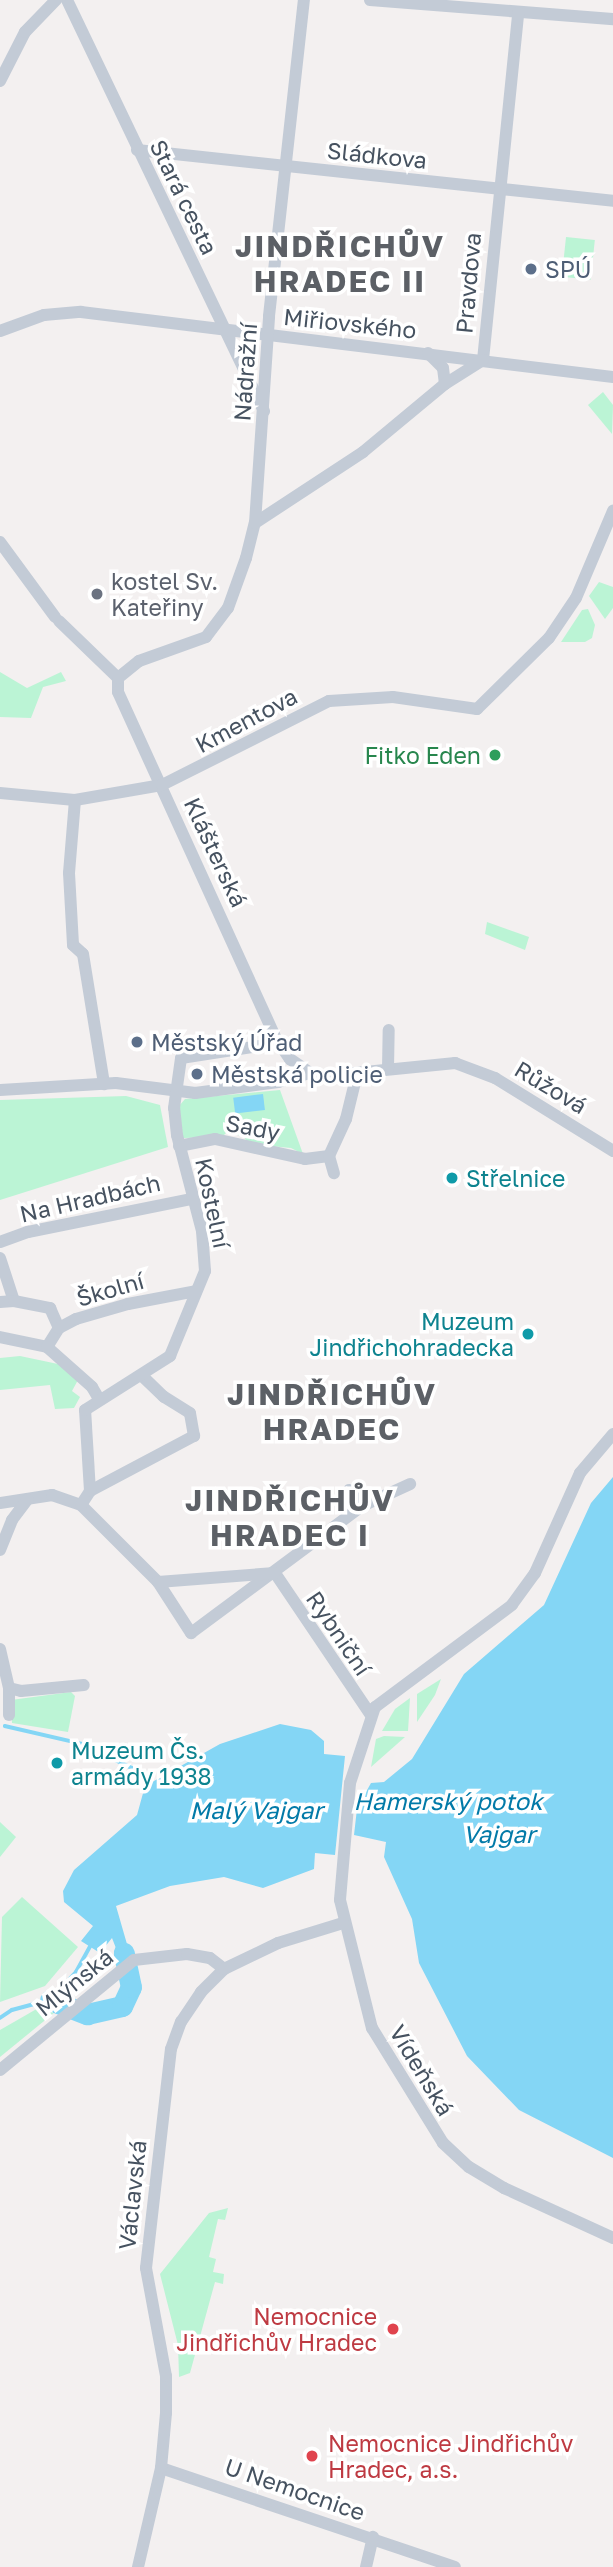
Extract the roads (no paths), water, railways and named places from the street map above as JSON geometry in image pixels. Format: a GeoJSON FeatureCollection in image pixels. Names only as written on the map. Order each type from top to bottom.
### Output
{"type":"FeatureCollection","features":[{"type":"Feature","properties":{"kind":"street"},"geometry":{"type":"LineString","coordinates":[[0,81],[25,32],[57,0]]}},
{"type":"Feature","properties":{"kind":"street","name":"Stará cesta"},"geometry":{"type":"LineString","coordinates":[[67,0],[223,331],[264,411]]}},
{"type":"Feature","properties":{"kind":"street","name":"Nádražní"},"geometry":{"type":"LineString","coordinates":[[118,678],[129,665],[206,637],[217,626],[237,588],[255,523],[304,0]]}},
{"type":"Feature","properties":{"kind":"street"},"geometry":{"type":"LineString","coordinates":[[370,0],[613,19]]}},
{"type":"Feature","properties":{"kind":"street","name":"Pravdova"},"geometry":{"type":"LineString","coordinates":[[255,523],[363,452],[445,384],[483,360],[498,189],[518,13]]}},
{"type":"Feature","properties":{"kind":"street","name":"Sládkova"},"geometry":{"type":"LineString","coordinates":[[137,150],[613,201]]}},
{"type":"Feature","properties":{"kind":"street","name":"Miřiovského"},"geometry":{"type":"LineString","coordinates":[[0,331],[44,315],[81,312],[613,377]]}},
{"type":"Feature","properties":{"kind":"street"},"geometry":{"type":"LineString","coordinates":[[427,353],[443,368],[445,384]]}},
{"type":"Feature","properties":{"kind":"street","name":"Kmentova"},"geometry":{"type":"LineString","coordinates":[[0,793],[75,800],[162,785],[329,701],[393,696],[477,709],[549,638],[576,598],[613,511]]}},
{"type":"Feature","properties":{"kind":"street"},"geometry":{"type":"LineString","coordinates":[[0,542],[57,619],[118,678]]}},
{"type":"Feature","properties":{"kind":"street","name":"Klášterská"},"geometry":{"type":"LineString","coordinates":[[118,678],[118,692],[279,1043]]}},
{"type":"Feature","properties":{"kind":"street"},"geometry":{"type":"LineString","coordinates":[[75,800],[69,873],[73,945],[83,954],[104,1084]]}},
{"type":"Feature","properties":{"kind":"street"},"geometry":{"type":"LineString","coordinates":[[0,1090],[104,1084],[176,1094],[278,1082],[310,1073],[357,1074],[388,1069],[389,1030]]}},
{"type":"Feature","properties":{"kind":"street"},"geometry":{"type":"LineString","coordinates":[[179,1146],[176,1094],[181,1058],[279,1043],[310,1073]]}},
{"type":"Feature","properties":{"kind":"street","name":"Růžová"},"geometry":{"type":"LineString","coordinates":[[388,1069],[444,1061],[464,1066],[526,1096],[613,1151]]}},
{"type":"Feature","properties":{"kind":"street"},"geometry":{"type":"LineString","coordinates":[[334,1173],[334,1160],[329,1156],[346,1119],[357,1074]]}},
{"type":"Feature","properties":{"kind":"street","name":"Sady"},"geometry":{"type":"LineString","coordinates":[[179,1146],[215,1139],[305,1159],[329,1156]]}},
{"type":"Feature","properties":{"kind":"street","name":"Kostelní"},"geometry":{"type":"LineString","coordinates":[[99,1399],[143,1377],[170,1356],[205,1271],[202,1231],[191,1199],[179,1146]]}},
{"type":"Feature","properties":{"kind":"street","name":"Na Hradbách"},"geometry":{"type":"LineString","coordinates":[[0,1242],[28,1232],[191,1199]]}},
{"type":"Feature","properties":{"kind":"street"},"geometry":{"type":"LineString","coordinates":[[0,1258],[14,1301]]}},
{"type":"Feature","properties":{"kind":"street","name":"Školní"},"geometry":{"type":"LineString","coordinates":[[47,1347],[59,1328],[128,1304],[196,1292]]}},
{"type":"Feature","properties":{"kind":"street"},"geometry":{"type":"LineString","coordinates":[[0,1302],[14,1301],[50,1308],[59,1328]]}},
{"type":"Feature","properties":{"kind":"street"},"geometry":{"type":"LineString","coordinates":[[0,1337],[47,1347],[92,1387],[99,1399],[83,1417],[90,1491]]}},
{"type":"Feature","properties":{"kind":"street"},"geometry":{"type":"LineString","coordinates":[[82,1505],[90,1491],[194,1436],[190,1413],[163,1398],[143,1377]]}},
{"type":"Feature","properties":{"kind":"street"},"geometry":{"type":"LineString","coordinates":[[370,1714],[387,1694],[512,1605],[535,1573],[580,1473],[613,1434]]}},
{"type":"Feature","properties":{"kind":"street"},"geometry":{"type":"LineString","coordinates":[[0,1503],[52,1495],[82,1505],[159,1582],[191,1633],[362,1506],[410,1484]]}},
{"type":"Feature","properties":{"kind":"street"},"geometry":{"type":"LineString","coordinates":[[349,1490],[362,1506]]}},
{"type":"Feature","properties":{"kind":"street"},"geometry":{"type":"LineString","coordinates":[[0,1550],[12,1520],[28,1500]]}},
{"type":"Feature","properties":{"kind":"street"},"geometry":{"type":"LineString","coordinates":[[159,1582],[275,1573]]}},
{"type":"Feature","properties":{"kind":"street","name":"Rybniční"},"geometry":{"type":"LineString","coordinates":[[275,1573],[370,1714]]}},
{"type":"Feature","properties":{"kind":"street"},"geometry":{"type":"LineString","coordinates":[[0,1649],[9,1688],[9,1715]]}},
{"type":"Feature","properties":{"kind":"street"},"geometry":{"type":"LineString","coordinates":[[9,1688],[21,1691],[85,1685]]}},
{"type":"Feature","properties":{"kind":"street","name":"Vídeňská"},"geometry":{"type":"LineString","coordinates":[[370,1714],[350,1783],[340,1900],[343,1923],[372,2028],[443,2144],[468,2166],[504,2188],[613,2238]]}},
{"type":"Feature","properties":{"kind":"street","name":"Václavská"},"geometry":{"type":"LineString","coordinates":[[138,2567],[161,2468],[166,2376],[146,2268],[169,2059],[181,2022],[203,1988],[224,1969],[278,1943],[343,1923]]}},
{"type":"Feature","properties":{"kind":"street","name":"Mlýnská"},"geometry":{"type":"LineString","coordinates":[[0,2070],[120,1967],[134,1960],[187,1954],[211,1958],[224,1969]]}},
{"type":"Feature","properties":{"kind":"street","name":"U Nemocnice"},"geometry":{"type":"LineString","coordinates":[[161,2468],[373,2537],[455,2567]]}},
{"type":"Feature","properties":{"kind":"street"},"geometry":{"type":"LineString","coordinates":[[366,2567],[373,2537]]}},
{"type":"Feature","properties":{"kind":"water"},"geometry":{"type":"Polygon","coordinates":[[[263,1094],[265,1110],[235,1114],[233,1098],[263,1094]]]}},
{"type":"Feature","properties":{"kind":"water","name":"Vajgar"},"geometry":{"type":"Polygon","coordinates":[[[613,1477],[613,2158],[519,2110],[467,2056],[419,1963],[412,1919],[384,1857],[386,1842],[354,1835],[359,1791],[366,1792],[371,1783],[384,1782],[412,1759],[464,1674],[544,1605],[591,1503],[613,1477]]]}},
{"type":"Feature","properties":{"kind":"water","name":"Malý Vajgar"},"geometry":{"type":"Polygon","coordinates":[[[280,1724],[311,1730],[324,1741],[324,1754],[345,1756],[335,1855],[315,1853],[314,1869],[263,1888],[224,1877],[170,1886],[116,1906],[129,1951],[119,1956],[112,1938],[100,1953],[81,1941],[93,1926],[64,1902],[63,1891],[74,1870],[137,1815],[145,1786],[220,1744],[280,1724]]]}},
{"type":"Feature","properties":{"kind":"waterway"},"geometry":{"type":"LineString","coordinates":[[5,1726],[83,1744],[132,1768],[148,1784]]}},
{"type":"Feature","properties":{"kind":"waterway","name":"Hamerský potok"},"geometry":{"type":"LineString","coordinates":[[0,2018],[12,2010],[50,2000],[76,1972],[92,1943]]}},
{"type":"Feature","properties":{"kind":"waterway"},"geometry":{"type":"LineString","coordinates":[[50,2000],[87,2014],[122,2006],[131,1987],[124,1953]]}},
{"type":"Feature","properties":{"kind":"place","name":"SPÚ"},"geometry":{"type":"Point","coordinates":[531,269]}},
{"type":"Feature","properties":{"kind":"place","name":"kostel Sv. Kateřiny"},"geometry":{"type":"Point","coordinates":[97,594]}},
{"type":"Feature","properties":{"kind":"place","name":"Fitko Eden"},"geometry":{"type":"Point","coordinates":[495,755]}},
{"type":"Feature","properties":{"kind":"place","name":"Městský Úřad"},"geometry":{"type":"Point","coordinates":[137,1042]}},
{"type":"Feature","properties":{"kind":"place","name":"Městská policie"},"geometry":{"type":"Point","coordinates":[197,1074]}},
{"type":"Feature","properties":{"kind":"place","name":"Střelnice"},"geometry":{"type":"Point","coordinates":[452,1178]}},
{"type":"Feature","properties":{"kind":"place","name":"Muzeum Jindřichohradecka"},"geometry":{"type":"Point","coordinates":[528,1334]}},
{"type":"Feature","properties":{"kind":"place","name":"Muzeum Čs. armády 1938"},"geometry":{"type":"Point","coordinates":[57,1763]}},
{"type":"Feature","properties":{"kind":"place","name":"Nemocnice Jindřichův Hradec"},"geometry":{"type":"Point","coordinates":[393,2329]}},
{"type":"Feature","properties":{"kind":"place","name":"Nemocnice Jindřichův Hradec, a.s."},"geometry":{"type":"Point","coordinates":[312,2456]}},
{"type":"Feature","properties":{"kind":"district","name":"JINDŘICHŮV HRADEC II"},"geometry":{"type":"Point","coordinates":[340,263]}},
{"type":"Feature","properties":{"kind":"district","name":"JINDŘICHŮV HRADEC"},"geometry":{"type":"Point","coordinates":[332,1411]}},
{"type":"Feature","properties":{"kind":"district","name":"JINDŘICHŮV HRADEC I"},"geometry":{"type":"Point","coordinates":[290,1517]}}]}
